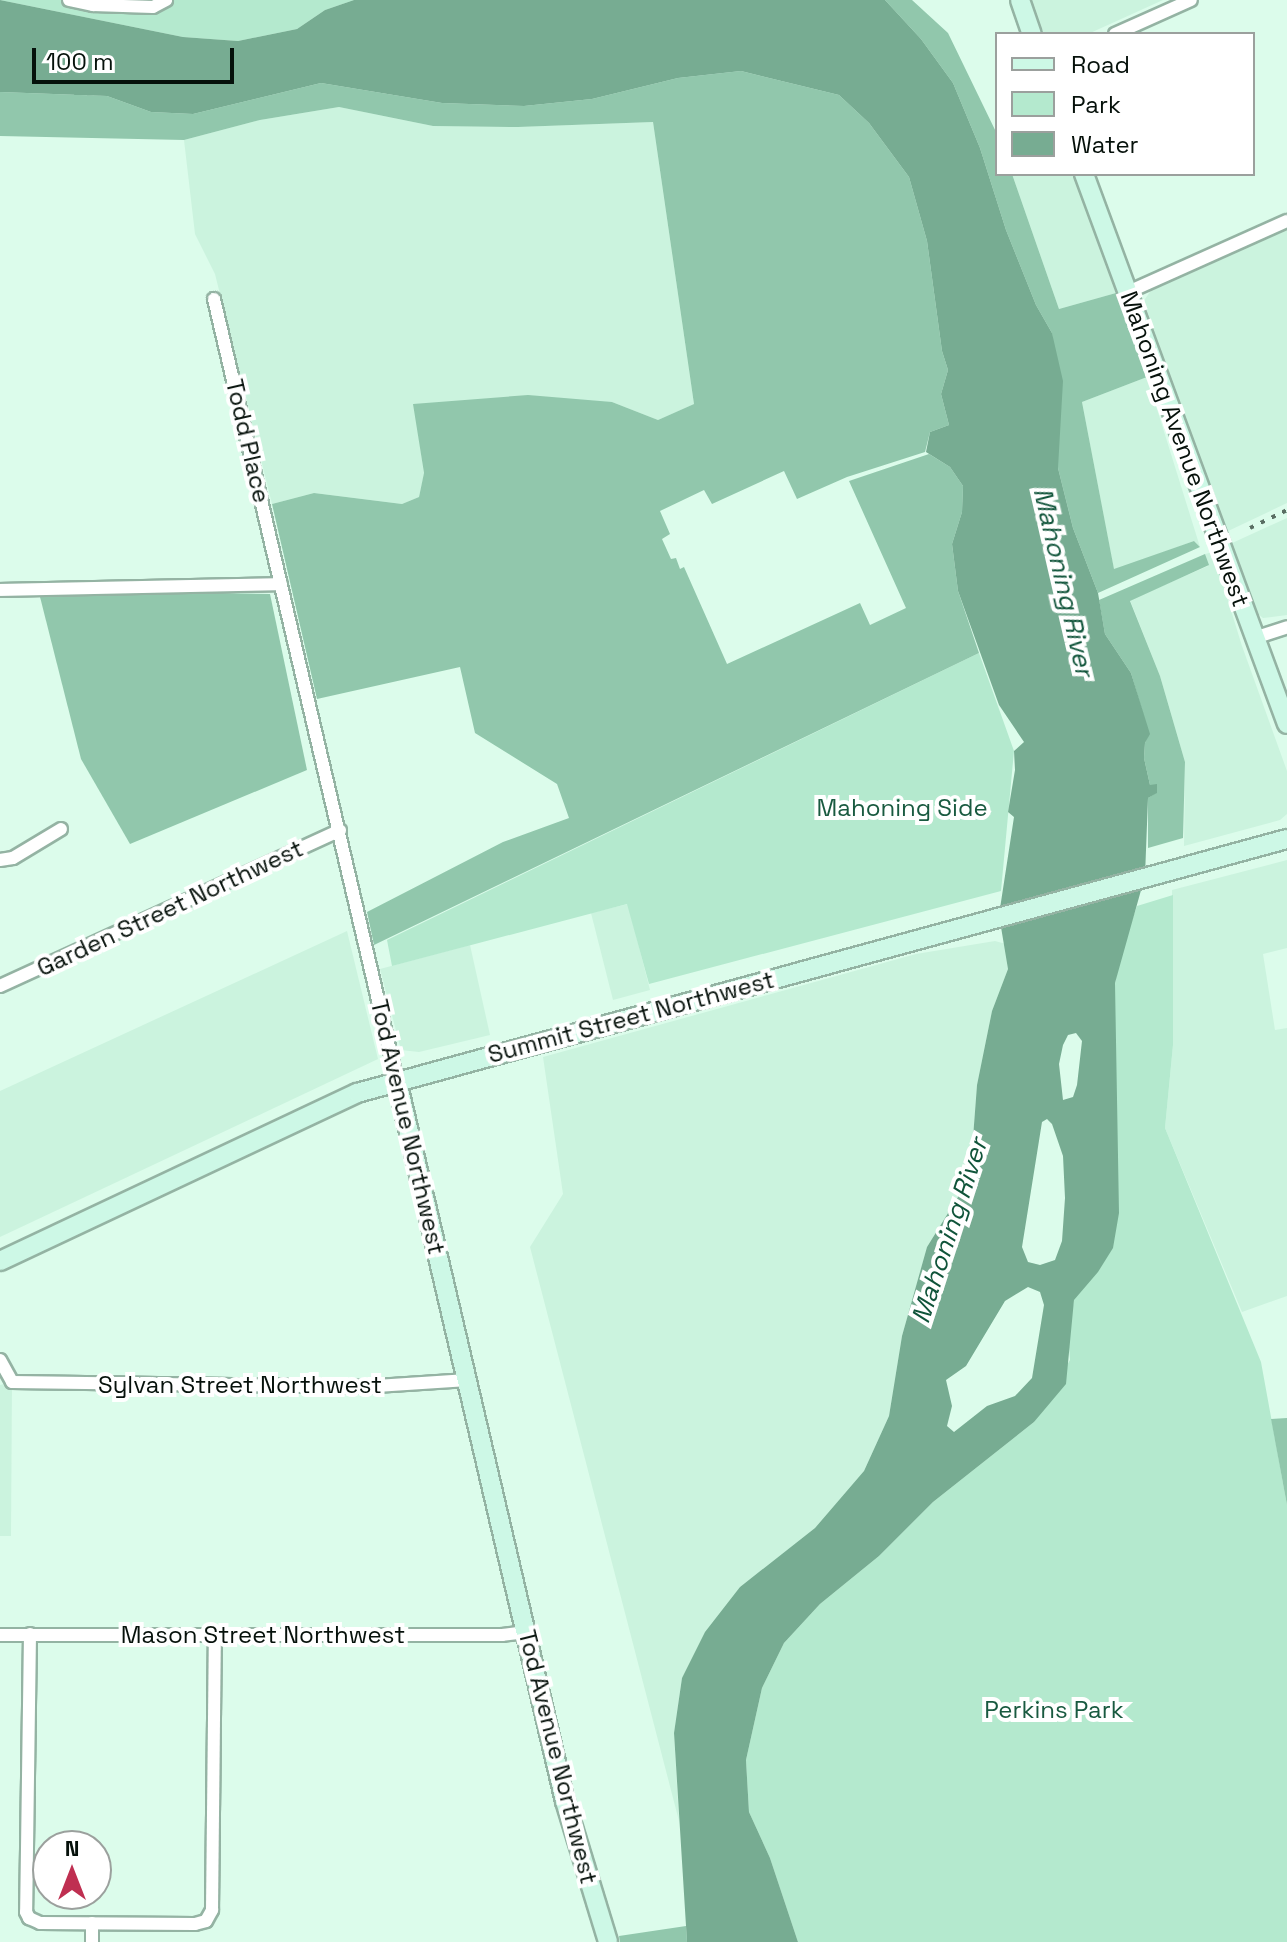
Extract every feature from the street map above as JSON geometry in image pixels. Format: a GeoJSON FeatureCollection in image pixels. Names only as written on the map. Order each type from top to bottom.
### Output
{"type":"FeatureCollection","features":[{"type":"Feature","properties":{"kind":"main road"},"geometry":{"type":"LineString","coordinates":[[1020,0],[1031,32]]}},
{"type":"Feature","properties":{"kind":"main road","name":"Mahoning Avenue Northwest"},"geometry":{"type":"LineString","coordinates":[[1085,176],[1287,724]]}},
{"type":"Feature","properties":{"kind":"main road","name":"Summit Street Northwest"},"geometry":{"type":"LineString","coordinates":[[0,1261],[345,1098],[397,1081],[1287,839]]}},
{"type":"Feature","properties":{"kind":"main road","name":"Tod Avenue Northwest"},"geometry":{"type":"LineString","coordinates":[[397,1081],[565,1801],[608,1942]]}},
{"type":"Feature","properties":{"kind":"street"},"geometry":{"type":"LineString","coordinates":[[69,0],[93,5],[153,7],[166,0]]}},
{"type":"Feature","properties":{"kind":"street"},"geometry":{"type":"LineString","coordinates":[[1119,32],[1191,0]]}},
{"type":"Feature","properties":{"kind":"street"},"geometry":{"type":"LineString","coordinates":[[1128,292],[1287,221]]}},
{"type":"Feature","properties":{"kind":"street","name":"Todd Place"},"geometry":{"type":"LineString","coordinates":[[214,299],[281,584]]}},
{"type":"Feature","properties":{"kind":"street"},"geometry":{"type":"LineString","coordinates":[[0,590],[281,584]]}},
{"type":"Feature","properties":{"kind":"street","name":"Tod Avenue Northwest"},"geometry":{"type":"LineString","coordinates":[[281,584],[397,1081]]}},
{"type":"Feature","properties":{"kind":"street"},"geometry":{"type":"LineString","coordinates":[[1254,638],[1287,627]]}},
{"type":"Feature","properties":{"kind":"street"},"geometry":{"type":"LineString","coordinates":[[0,860],[13,858],[61,829]]}},
{"type":"Feature","properties":{"kind":"street","name":"Garden Street Northwest"},"geometry":{"type":"LineString","coordinates":[[0,986],[340,830]]}},
{"type":"Feature","properties":{"kind":"street","name":"Sylvan Street Northwest"},"geometry":{"type":"LineString","coordinates":[[0,1360],[12,1382],[361,1387],[468,1380]]}},
{"type":"Feature","properties":{"kind":"street","name":"Mason Street Northwest"},"geometry":{"type":"LineString","coordinates":[[0,1635],[502,1635],[526,1632]]}},
{"type":"Feature","properties":{"kind":"street"},"geometry":{"type":"LineString","coordinates":[[30,1634],[26,1912],[29,1918],[40,1923],[195,1924],[211,1916],[215,1635]]}},
{"type":"Feature","properties":{"kind":"street"},"geometry":{"type":"LineString","coordinates":[[92,1923],[92,1942]]}},
{"type":"Feature","properties":{"kind":"shaded area"},"geometry":{"type":"Polygon","coordinates":[[[885,0],[912,0],[948,33],[995,130],[995,176],[1013,176],[1059,309],[1116,293],[1147,377],[1082,402],[1114,569],[1194,541],[1200,547],[1098,593],[1073,528],[1058,468],[1052,333],[1036,305],[1006,230],[980,148],[953,83],[921,39],[885,0]]]}},
{"type":"Feature","properties":{"kind":"shaded area"},"geometry":{"type":"Polygon","coordinates":[[[1029,0],[1163,0],[1092,32],[1041,32],[1029,0]]]}},
{"type":"Feature","properties":{"kind":"shaded area"},"geometry":{"type":"Polygon","coordinates":[[[741,71],[839,95],[869,123],[909,177],[927,241],[942,351],[948,370],[941,394],[949,425],[930,432],[925,452],[847,477],[797,499],[784,471],[712,504],[704,490],[660,511],[670,534],[662,539],[671,559],[676,558],[680,569],[684,567],[727,664],[860,603],[870,625],[906,608],[849,481],[929,454],[950,467],[963,486],[962,512],[952,544],[958,591],[979,653],[374,945],[367,912],[503,842],[569,818],[557,784],[475,733],[460,667],[317,699],[272,504],[314,493],[402,504],[419,497],[424,473],[413,404],[528,395],[612,402],[658,420],[694,404],[653,122],[518,127],[433,126],[339,107],[260,120],[184,140],[0,136],[0,92],[107,96],[151,112],[193,114],[321,83],[442,103],[524,106],[592,99],[678,78],[741,71]]]}},
{"type":"Feature","properties":{"kind":"shaded area"},"geometry":{"type":"Polygon","coordinates":[[[339,107],[433,126],[518,127],[653,122],[694,404],[658,420],[612,402],[414,404],[424,474],[419,497],[402,504],[314,493],[272,504],[215,274],[195,234],[184,140],[260,120],[339,107]]]}},
{"type":"Feature","properties":{"kind":"shaded area"},"geometry":{"type":"Polygon","coordinates":[[[1013,176],[1074,176],[1116,293],[1059,309],[1013,176]]]}},
{"type":"Feature","properties":{"kind":"shaded area"},"geometry":{"type":"Polygon","coordinates":[[[1287,228],[1287,503],[1226,532],[1145,309],[1145,299],[1152,289],[1287,228]]]}},
{"type":"Feature","properties":{"kind":"shaded area"},"geometry":{"type":"Polygon","coordinates":[[[1147,377],[1200,547],[1194,541],[1114,570],[1082,402],[1147,377]]]}},
{"type":"Feature","properties":{"kind":"shaded area"},"geometry":{"type":"Polygon","coordinates":[[[1287,518],[1287,615],[1263,618],[1258,614],[1230,544],[1287,518]]]}},
{"type":"Feature","properties":{"kind":"shaded area"},"geometry":{"type":"Polygon","coordinates":[[[1213,552],[1242,646],[1287,771],[1287,814],[1280,820],[1184,846],[1185,762],[1160,676],[1130,600],[1208,566],[1205,554],[1213,552]]]}},
{"type":"Feature","properties":{"kind":"shaded area"},"geometry":{"type":"Polygon","coordinates":[[[1205,554],[1209,565],[1130,601],[1160,676],[1185,762],[1183,838],[1148,848],[1148,798],[1156,793],[1150,785],[1144,758],[1149,734],[1131,673],[1105,634],[1099,600],[1205,554]]]}},
{"type":"Feature","properties":{"kind":"shaded area"},"geometry":{"type":"Polygon","coordinates":[[[38,589],[270,594],[307,770],[130,844],[81,759],[38,589]]]}},
{"type":"Feature","properties":{"kind":"shaded area"},"geometry":{"type":"Polygon","coordinates":[[[1287,860],[1287,948],[1263,954],[1275,1030],[1287,1028],[1287,1296],[1242,1312],[1165,1128],[1173,1045],[1172,890],[1287,860]]]}},
{"type":"Feature","properties":{"kind":"shaded area"},"geometry":{"type":"Polygon","coordinates":[[[628,904],[650,990],[613,1000],[591,913],[628,904]]]}},
{"type":"Feature","properties":{"kind":"shaded area"},"geometry":{"type":"Polygon","coordinates":[[[347,931],[378,1059],[0,1237],[0,1091],[347,931]]]}},
{"type":"Feature","properties":{"kind":"shaded area"},"geometry":{"type":"Polygon","coordinates":[[[995,941],[1006,944],[1008,969],[992,1011],[977,1085],[972,1151],[958,1197],[927,1247],[902,1336],[889,1416],[864,1471],[815,1528],[740,1587],[682,1678],[674,1733],[679,1821],[530,1247],[563,1194],[543,1057],[916,954],[995,941]]]}},
{"type":"Feature","properties":{"kind":"shaded area"},"geometry":{"type":"Polygon","coordinates":[[[470,945],[490,1035],[419,1052],[401,1050],[380,969],[470,945]]]}},
{"type":"Feature","properties":{"kind":"shaded area"},"geometry":{"type":"Polygon","coordinates":[[[12,1382],[11,1536],[0,1536],[0,1385],[12,1382]]]}},
{"type":"Feature","properties":{"kind":"shaded area"},"geometry":{"type":"Polygon","coordinates":[[[1287,1418],[1287,1505],[1271,1419],[1287,1418]]]}},
{"type":"Feature","properties":{"kind":"shaded area"},"geometry":{"type":"Polygon","coordinates":[[[686,1926],[687,1942],[620,1942],[619,1936],[686,1926]]]}},
{"type":"Feature","properties":{"kind":"green space"},"geometry":{"type":"Polygon","coordinates":[[[0,0],[354,0],[325,10],[297,29],[238,41],[183,37],[0,0]]]}},
{"type":"Feature","properties":{"kind":"green space","name":"Mahoning Side"},"geometry":{"type":"Polygon","coordinates":[[[979,653],[1014,751],[1001,891],[649,984],[627,904],[392,966],[387,940],[979,653]]]}},
{"type":"Feature","properties":{"kind":"green space","name":"Perkins Park"},"geometry":{"type":"Polygon","coordinates":[[[1173,895],[1173,1045],[1165,1128],[1261,1362],[1287,1505],[1287,1942],[798,1942],[770,1858],[749,1812],[746,1760],[762,1688],[784,1643],[820,1604],[879,1556],[933,1502],[1034,1422],[1070,1360],[1068,1335],[1115,1092],[1115,983],[1121,951],[1137,906],[1173,895]]]}},
{"type":"Feature","properties":{"kind":"water","name":"Mahoning River"},"geometry":{"type":"Polygon","coordinates":[[[0,0],[183,37],[238,41],[297,29],[325,10],[354,0],[885,0],[921,39],[953,83],[980,148],[1006,230],[1036,305],[1052,333],[1063,381],[1058,468],[1073,528],[1098,593],[1105,634],[1131,673],[1150,734],[1145,743],[1144,758],[1150,785],[1157,784],[1157,793],[1148,798],[1145,876],[1115,983],[1119,1213],[1113,1248],[1098,1272],[1074,1300],[1066,1384],[1034,1422],[933,1502],[879,1556],[820,1604],[784,1643],[762,1688],[746,1760],[749,1812],[770,1858],[798,1942],[687,1942],[674,1733],[682,1678],[705,1632],[740,1587],[815,1528],[864,1471],[889,1416],[902,1336],[927,1247],[958,1197],[972,1151],[977,1085],[992,1011],[1008,969],[999,915],[1014,817],[1008,812],[1015,770],[1014,751],[1024,742],[999,705],[958,591],[952,544],[962,512],[963,486],[950,467],[926,452],[930,432],[949,425],[941,394],[948,370],[942,351],[927,241],[909,177],[869,123],[839,95],[741,71],[678,78],[592,99],[524,106],[442,103],[321,83],[193,114],[151,112],[107,96],[0,92],[0,0]],[[1076,1033],[1068,1035],[1059,1064],[1063,1100],[1073,1097],[1077,1085],[1082,1041],[1076,1033]],[[1047,1119],[1042,1122],[1022,1247],[1028,1262],[1040,1265],[1055,1260],[1062,1241],[1065,1198],[1063,1156],[1052,1124],[1047,1119]],[[1028,1287],[1005,1301],[966,1366],[946,1380],[952,1406],[947,1426],[954,1432],[987,1406],[1015,1396],[1032,1378],[1044,1305],[1040,1292],[1028,1287]]]}},
{"type":"Feature","properties":{"kind":"railway"},"geometry":{"type":"LineString","coordinates":[[1250,528],[1287,510]]}}]}
